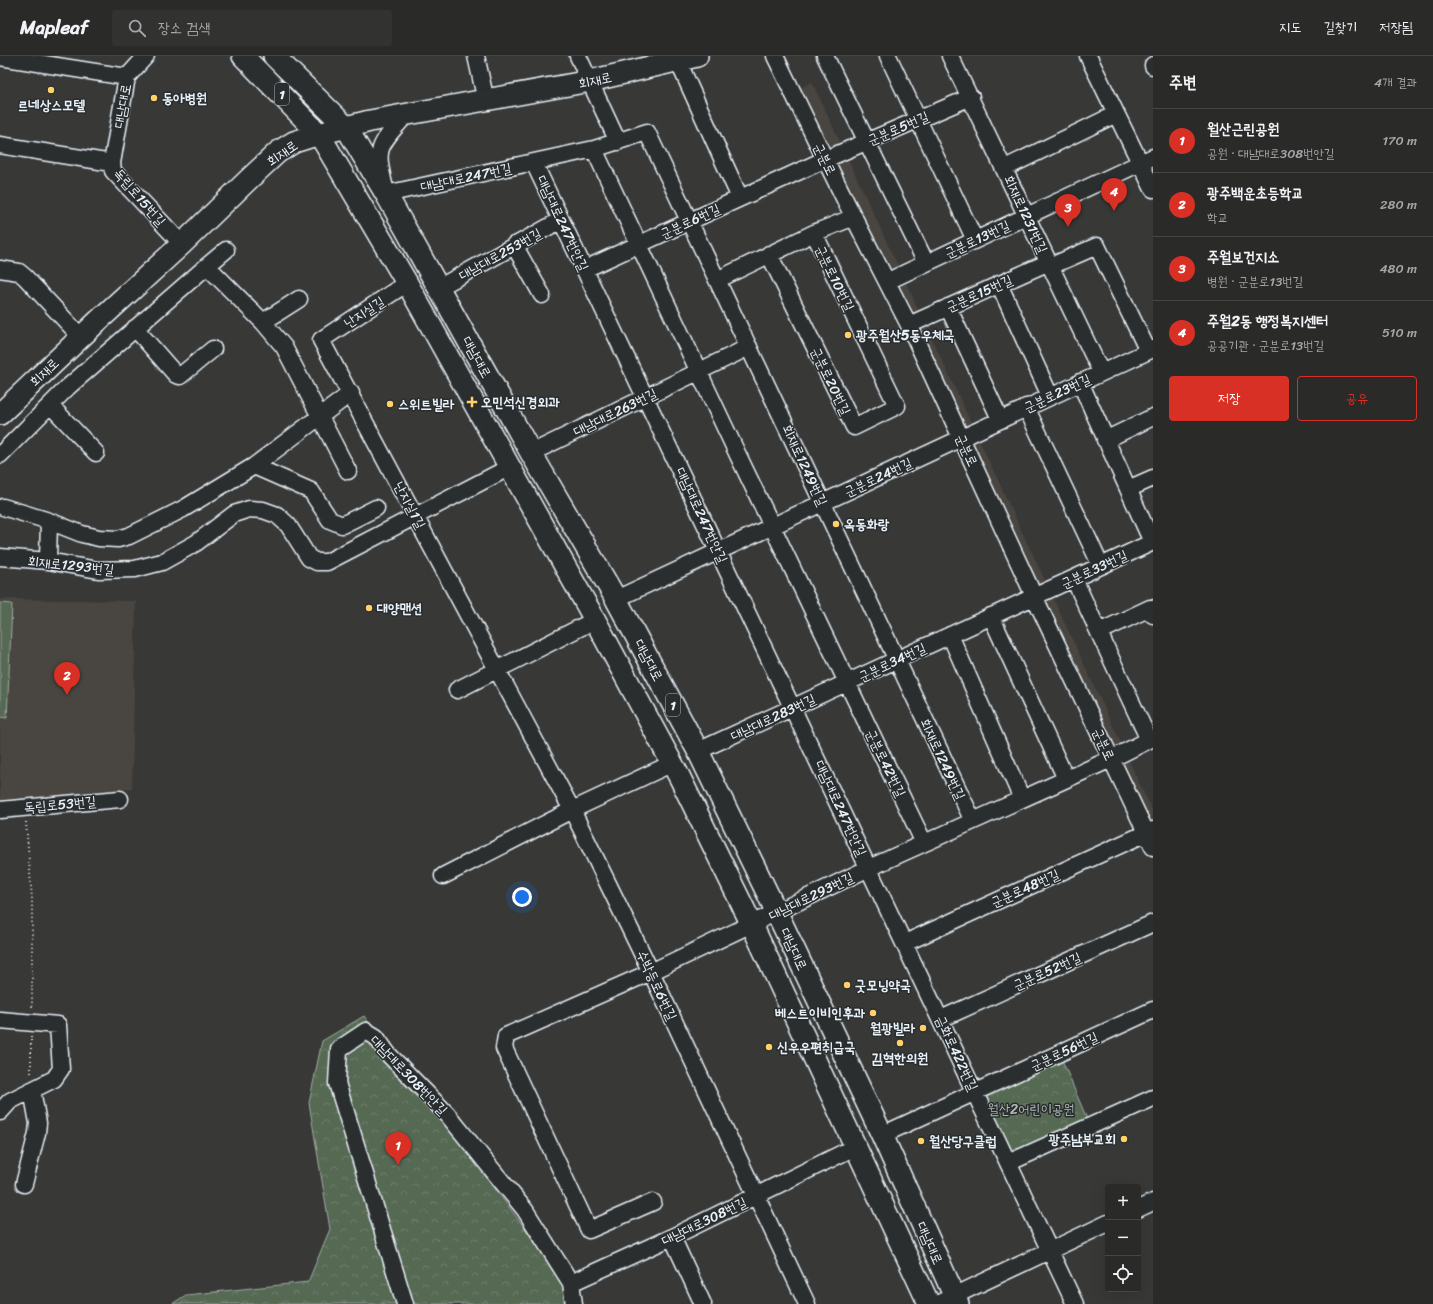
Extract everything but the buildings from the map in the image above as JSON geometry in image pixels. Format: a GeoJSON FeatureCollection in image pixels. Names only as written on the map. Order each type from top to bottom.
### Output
{"type":"FeatureCollection","features":[{"type":"Feature","properties":{"kind":"main road","name":"대남대로"},"geometry":{"type":"LineString","coordinates":[[243,56],[319,134],[407,283],[595,620],[673,763],[752,925],[929,1304]]}},
{"type":"Feature","properties":{"kind":"main road","name":"대남대로"},"geometry":{"type":"LineString","coordinates":[[274,56],[346,127],[386,194],[531,453],[616,599],[698,751],[777,913],[882,1135],[950,1301]]}},
{"type":"Feature","properties":{"kind":"main road","name":"회재로"},"geometry":{"type":"LineString","coordinates":[[0,414],[278,152],[294,142],[370,121],[590,81],[687,58]]}},
{"type":"Feature","properties":{"kind":"street","name":"대남대로"},"geometry":{"type":"LineString","coordinates":[[112,163],[127,77],[146,56]]}},
{"type":"Feature","properties":{"kind":"street"},"geometry":{"type":"LineString","coordinates":[[476,56],[486,100]]}},
{"type":"Feature","properties":{"kind":"street"},"geometry":{"type":"LineString","coordinates":[[578,56],[618,142]]}},
{"type":"Feature","properties":{"kind":"street","name":"군분로"},"geometry":{"type":"LineString","coordinates":[[775,56],[854,217],[910,325],[1034,596],[1111,759],[1151,837]]}},
{"type":"Feature","properties":{"kind":"street"},"geometry":{"type":"LineString","coordinates":[[825,56],[926,263]]}},
{"type":"Feature","properties":{"kind":"street"},"geometry":{"type":"LineString","coordinates":[[888,56],[975,240]]}},
{"type":"Feature","properties":{"kind":"street","name":"회재로1231번길"},"geometry":{"type":"LineString","coordinates":[[950,56],[1102,372]]}},
{"type":"Feature","properties":{"kind":"street"},"geometry":{"type":"LineString","coordinates":[[1088,56],[1116,114],[1147,160],[1153,190]]}},
{"type":"Feature","properties":{"kind":"street"},"geometry":{"type":"LineString","coordinates":[[0,57],[127,77]]}},
{"type":"Feature","properties":{"kind":"street","name":"회재로"},"geometry":{"type":"LineString","coordinates":[[687,58],[716,143],[740,198]]}},
{"type":"Feature","properties":{"kind":"street","name":"군분로5번길"},"geometry":{"type":"LineString","coordinates":[[826,159],[971,97]]}},
{"type":"Feature","properties":{"kind":"street"},"geometry":{"type":"LineString","coordinates":[[1005,168],[1116,114]]}},
{"type":"Feature","properties":{"kind":"street"},"geometry":{"type":"LineString","coordinates":[[386,194],[378,157],[381,144],[404,116]]}},
{"type":"Feature","properties":{"kind":"street","name":"대남대로247번길"},"geometry":{"type":"LineString","coordinates":[[386,194],[594,149],[648,132]]}},
{"type":"Feature","properties":{"kind":"street","name":"회재로1249번길"},"geometry":{"type":"LineString","coordinates":[[648,132],[973,821]]}},
{"type":"Feature","properties":{"kind":"street","name":"독립로15번길"},"geometry":{"type":"LineString","coordinates":[[0,145],[112,163],[114,171],[182,244]]}},
{"type":"Feature","properties":{"kind":"street"},"geometry":{"type":"LineString","coordinates":[[594,149],[772,526]]}},
{"type":"Feature","properties":{"kind":"street","name":"군분로6번길"},"geometry":{"type":"LineString","coordinates":[[585,269],[826,159]]}},
{"type":"Feature","properties":{"kind":"street","name":"군분로13번길"},"geometry":{"type":"LineString","coordinates":[[888,281],[1147,160]]}},
{"type":"Feature","properties":{"kind":"street","name":"대남대로247번안길"},"geometry":{"type":"LineString","coordinates":[[534,163],[869,868]]}},
{"type":"Feature","properties":{"kind":"street","name":"군분로10번길"},"geometry":{"type":"LineString","coordinates":[[717,280],[814,233],[854,217]]}},
{"type":"Feature","properties":{"kind":"street","name":"대남대로253번길"},"geometry":{"type":"LineString","coordinates":[[438,288],[561,220]]}},
{"type":"Feature","properties":{"kind":"street","name":"군분로10번길"},"geometry":{"type":"LineString","coordinates":[[814,233],[857,324]]}},
{"type":"Feature","properties":{"kind":"street"},"geometry":{"type":"LineString","coordinates":[[514,246],[542,295]]}},
{"type":"Feature","properties":{"kind":"street","name":"군분로15번길"},"geometry":{"type":"LineString","coordinates":[[910,325],[999,284],[1097,246],[1151,350]]}},
{"type":"Feature","properties":{"kind":"street"},"geometry":{"type":"LineString","coordinates":[[0,455],[68,387],[226,250]]}},
{"type":"Feature","properties":{"kind":"street","name":"군분로20번길"},"geometry":{"type":"LineString","coordinates":[[769,254],[854,427],[897,406],[857,324]]}},
{"type":"Feature","properties":{"kind":"street"},"geometry":{"type":"LineString","coordinates":[[207,266],[263,322],[284,347],[348,471]]}},
{"type":"Feature","properties":{"kind":"street"},"geometry":{"type":"LineString","coordinates":[[0,268],[19,272],[25,277],[81,337]]}},
{"type":"Feature","properties":{"kind":"street","name":"난지실길"},"geometry":{"type":"LineString","coordinates":[[321,340],[407,283]]}},
{"type":"Feature","properties":{"kind":"street"},"geometry":{"type":"LineString","coordinates":[[999,284],[1050,396]]}},
{"type":"Feature","properties":{"kind":"street"},"geometry":{"type":"LineString","coordinates":[[263,322],[299,299]]}},
{"type":"Feature","properties":{"kind":"street"},"geometry":{"type":"LineString","coordinates":[[948,307],[1000,419]]}},
{"type":"Feature","properties":{"kind":"street"},"geometry":{"type":"LineString","coordinates":[[135,328],[176,375],[180,376],[213,349]]}},
{"type":"Feature","properties":{"kind":"street","name":"난지실1길"},"geometry":{"type":"LineString","coordinates":[[321,340],[351,393],[498,670]]}},
{"type":"Feature","properties":{"kind":"street","name":"대남대로263번길"},"geometry":{"type":"LineString","coordinates":[[531,453],[749,347]]}},
{"type":"Feature","properties":{"kind":"street","name":"군분로23번길"},"geometry":{"type":"LineString","coordinates":[[961,437],[1151,350]]}},
{"type":"Feature","properties":{"kind":"street"},"geometry":{"type":"LineString","coordinates":[[1080,382],[1152,542]]}},
{"type":"Feature","properties":{"kind":"street"},"geometry":{"type":"LineString","coordinates":[[3,507],[49,521],[82,534],[99,538],[118,539],[129,536],[183,509],[254,466],[351,393]]}},
{"type":"Feature","properties":{"kind":"street"},"geometry":{"type":"LineString","coordinates":[[50,405],[96,453]]}},
{"type":"Feature","properties":{"kind":"street"},"geometry":{"type":"LineString","coordinates":[[1026,408],[1101,566]]}},
{"type":"Feature","properties":{"kind":"street"},"geometry":{"type":"LineString","coordinates":[[1105,440],[1153,417]]}},
{"type":"Feature","properties":{"kind":"street","name":"군분로24번길"},"geometry":{"type":"LineString","coordinates":[[616,599],[961,437]]}},
{"type":"Feature","properties":{"kind":"street"},"geometry":{"type":"LineString","coordinates":[[254,466],[311,491],[330,520],[342,525],[376,508]]}},
{"type":"Feature","properties":{"kind":"street"},"geometry":{"type":"LineString","coordinates":[[417,517],[510,467]]}},
{"type":"Feature","properties":{"kind":"street"},"geometry":{"type":"LineString","coordinates":[[1128,489],[1153,478]]}},
{"type":"Feature","properties":{"kind":"street","name":"회재로1293번길"},"geometry":{"type":"LineString","coordinates":[[0,557],[48,561],[80,568],[110,570],[135,569],[162,562],[196,543],[234,514],[248,509],[263,510],[276,515],[288,525],[309,558],[317,562],[327,562],[417,517]]}},
{"type":"Feature","properties":{"kind":"street"},"geometry":{"type":"LineString","coordinates":[[48,561],[49,521]]}},
{"type":"Feature","properties":{"kind":"street","name":"군분로34번길"},"geometry":{"type":"LineString","coordinates":[[772,526],[847,682],[1034,596]]}},
{"type":"Feature","properties":{"kind":"street","name":"군분로33번길"},"geometry":{"type":"LineString","coordinates":[[1034,596],[1152,542]]}},
{"type":"Feature","properties":{"kind":"street"},"geometry":{"type":"LineString","coordinates":[[869,868],[1111,759],[1151,739],[1074,579]]}},
{"type":"Feature","properties":{"kind":"street"},"geometry":{"type":"LineString","coordinates":[[1099,632],[1150,608],[1153,614]]}},
{"type":"Feature","properties":{"kind":"street"},"geometry":{"type":"LineString","coordinates":[[991,616],[1066,779]]}},
{"type":"Feature","properties":{"kind":"street"},"geometry":{"type":"LineString","coordinates":[[457,690],[595,620]]}},
{"type":"Feature","properties":{"kind":"street"},"geometry":{"type":"LineString","coordinates":[[950,635],[1022,799]]}},
{"type":"Feature","properties":{"kind":"street","name":"수박등로6번길"},"geometry":{"type":"LineString","coordinates":[[498,670],[572,810],[651,972],[807,1304]]}},
{"type":"Feature","properties":{"kind":"street","name":"대남대로283번길"},"geometry":{"type":"LineString","coordinates":[[698,751],[847,682]]}},
{"type":"Feature","properties":{"kind":"street","name":"군분로42번길"},"geometry":{"type":"LineString","coordinates":[[847,682],[924,843]]}},
{"type":"Feature","properties":{"kind":"street"},"geometry":{"type":"LineString","coordinates":[[443,876],[572,810],[673,763]]}},
{"type":"Feature","properties":{"kind":"street","name":"독립로53번길"},"geometry":{"type":"LineString","coordinates":[[0,810],[120,799]]}},
{"type":"Feature","properties":{"kind":"street","name":"군분로48번길"},"geometry":{"type":"LineString","coordinates":[[905,943],[1151,837]]}},
{"type":"Feature","properties":{"kind":"street","name":"대남대로293번길"},"geometry":{"type":"LineString","coordinates":[[653,1202],[590,1230],[504,1048],[506,1036],[651,972],[869,868]]}},
{"type":"Feature","properties":{"kind":"street","name":"금화로422번길"},"geometry":{"type":"LineString","coordinates":[[869,868],[1075,1304]]}},
{"type":"Feature","properties":{"kind":"street","name":"군분로52번길"},"geometry":{"type":"LineString","coordinates":[[941,1019],[1153,923]]}},
{"type":"Feature","properties":{"kind":"street","name":"군분로56번길"},"geometry":{"type":"LineString","coordinates":[[882,1135],[1153,1010]]}},
{"type":"Feature","properties":{"kind":"street"},"geometry":{"type":"LineString","coordinates":[[0,1020],[58,1025],[62,1068],[58,1076],[54,1079],[10,1101],[0,1112]]}},
{"type":"Feature","properties":{"kind":"street","name":"대남대로308번안길"},"geometry":{"type":"LineString","coordinates":[[405,1304],[338,1083],[339,1049],[366,1031],[376,1037],[388,1054],[448,1114],[525,1210],[571,1282]]}},
{"type":"Feature","properties":{"kind":"street"},"geometry":{"type":"LineString","coordinates":[[24,1184],[38,1123],[32,1090]]}},
{"type":"Feature","properties":{"kind":"street"},"geometry":{"type":"LineString","coordinates":[[1008,1163],[1153,1098]]}},
{"type":"Feature","properties":{"kind":"street","name":"대남대로308번길"},"geometry":{"type":"LineString","coordinates":[[571,1282],[672,1237],[855,1147]]}},
{"type":"Feature","properties":{"kind":"street"},"geometry":{"type":"LineString","coordinates":[[1141,1208],[1153,1202]]}},
{"type":"Feature","properties":{"kind":"street"},"geometry":{"type":"LineString","coordinates":[[950,1301],[1049,1249],[1105,1223]]}},
{"type":"Feature","properties":{"kind":"street"},"geometry":{"type":"LineString","coordinates":[[672,1237],[703,1304]]}},
{"type":"Feature","properties":{"kind":"street"},"geometry":{"type":"LineString","coordinates":[[571,1282],[574,1304]]}},
{"type":"Feature","properties":{"kind":"path"},"geometry":{"type":"LineString","coordinates":[[25,808],[32,899],[32,1090]]}},
{"type":"Feature","properties":{"kind":"shaded area"},"geometry":{"type":"Polygon","coordinates":[[[812,82],[1153,812],[1153,838],[800,88],[812,82]]]}},
{"type":"Feature","properties":{"kind":"shaded area"},"geometry":{"type":"Polygon","coordinates":[[[0,599],[136,601],[132,789],[0,802],[0,599]]]}},
{"type":"Feature","properties":{"kind":"green space"},"geometry":{"type":"Polygon","coordinates":[[[0,603],[12,604],[7,718],[0,717],[0,603]]]}},
{"type":"Feature","properties":{"kind":"green space"},"geometry":{"type":"Polygon","coordinates":[[[364,1016],[524,1227],[565,1286],[566,1304],[172,1304],[186,1295],[308,1282],[330,1229],[309,1103],[322,1041],[364,1016]]]}},
{"type":"Feature","properties":{"kind":"green space","name":"월산2어린이공원"},"geometry":{"type":"Polygon","coordinates":[[[1059,1053],[1090,1126],[1008,1163],[975,1092],[1059,1053]]]}},
{"type":"Feature","properties":{"kind":"place","name":"르네상스모텔"},"geometry":{"type":"Point","coordinates":[51,90]}},
{"type":"Feature","properties":{"kind":"place","name":"동아병원"},"geometry":{"type":"Point","coordinates":[154,98]}},
{"type":"Feature","properties":{"kind":"place","name":"주월2동 행정복지센터"},"geometry":{"type":"Point","coordinates":[1114,211]}},
{"type":"Feature","properties":{"kind":"place","name":"주월보건지소"},"geometry":{"type":"Point","coordinates":[1068,227]}},
{"type":"Feature","properties":{"kind":"place","name":"광주월산5동우체국"},"geometry":{"type":"Point","coordinates":[848,335]}},
{"type":"Feature","properties":{"kind":"place","name":"오민석신경외과"},"geometry":{"type":"Point","coordinates":[472,402]}},
{"type":"Feature","properties":{"kind":"place","name":"스위트빌라"},"geometry":{"type":"Point","coordinates":[390,404]}},
{"type":"Feature","properties":{"kind":"place","name":"옥동화랑"},"geometry":{"type":"Point","coordinates":[836,524]}},
{"type":"Feature","properties":{"kind":"place","name":"대양맨션"},"geometry":{"type":"Point","coordinates":[369,608]}},
{"type":"Feature","properties":{"kind":"place","name":"광주백운초등학교"},"geometry":{"type":"Point","coordinates":[67,695]}},
{"type":"Feature","properties":{"kind":"place","name":"굿모닝약국"},"geometry":{"type":"Point","coordinates":[847,985]}},
{"type":"Feature","properties":{"kind":"place","name":"베스트이비인후과"},"geometry":{"type":"Point","coordinates":[873,1013]}},
{"type":"Feature","properties":{"kind":"place","name":"월광빌라"},"geometry":{"type":"Point","coordinates":[923,1028]}},
{"type":"Feature","properties":{"kind":"place","name":"김혁한의원"},"geometry":{"type":"Point","coordinates":[900,1043]}},
{"type":"Feature","properties":{"kind":"place","name":"신우우편취급국"},"geometry":{"type":"Point","coordinates":[769,1047]}},
{"type":"Feature","properties":{"kind":"place","name":"광주남부교회"},"geometry":{"type":"Point","coordinates":[1124,1139]}},
{"type":"Feature","properties":{"kind":"place","name":"월산당구클럽"},"geometry":{"type":"Point","coordinates":[921,1141]}},
{"type":"Feature","properties":{"kind":"place","name":"월산근린공원"},"geometry":{"type":"Point","coordinates":[398,1165]}}]}
